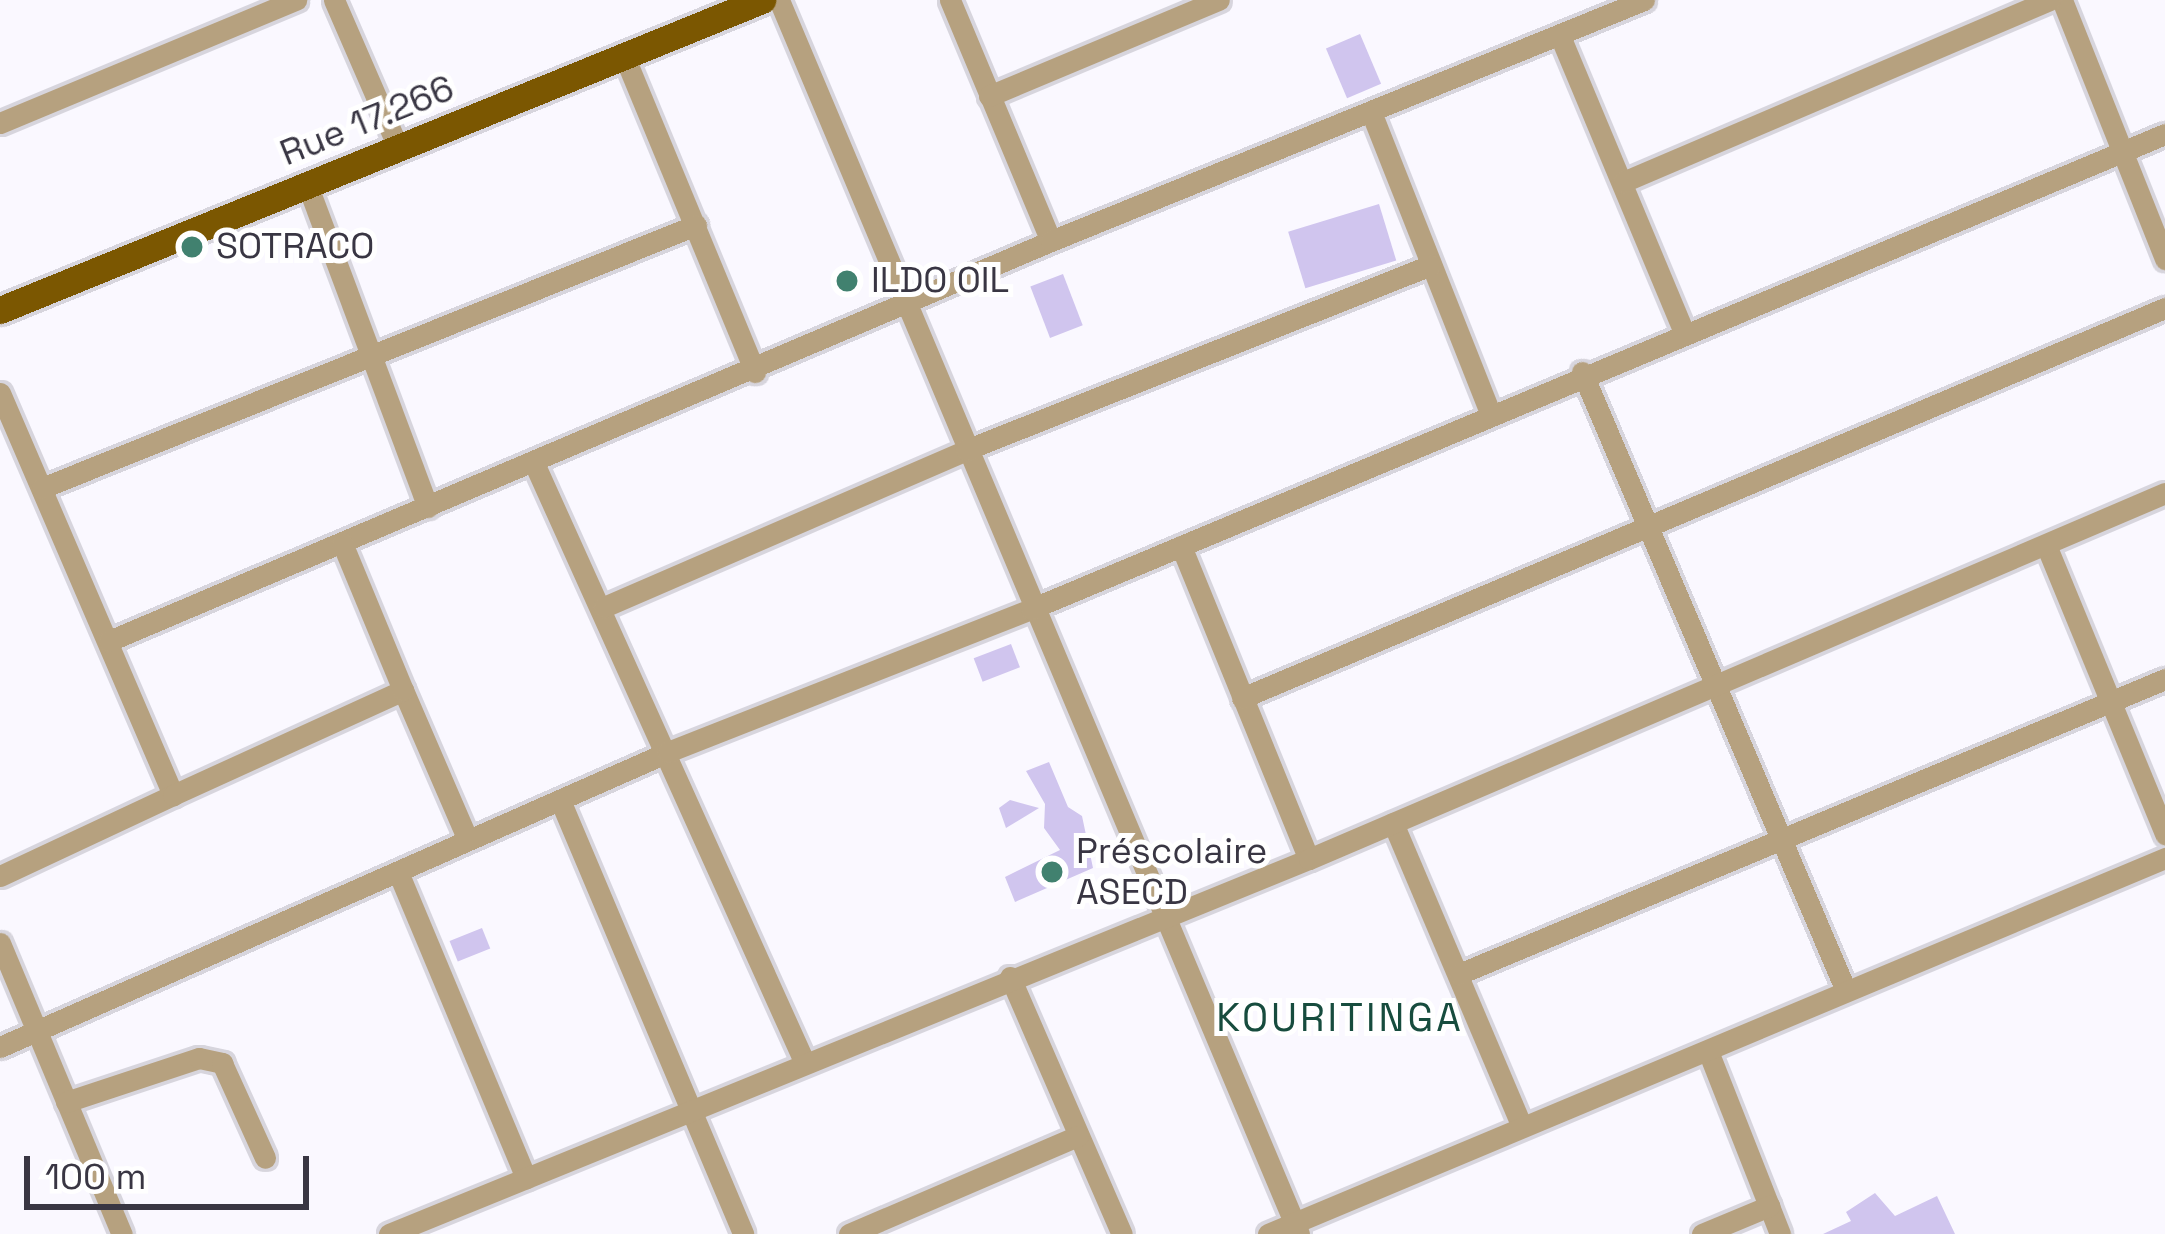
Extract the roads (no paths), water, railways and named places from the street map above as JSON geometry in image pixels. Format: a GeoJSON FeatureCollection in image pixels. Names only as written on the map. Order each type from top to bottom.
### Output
{"type":"FeatureCollection","features":[{"type":"Feature","properties":{"kind":"main road","name":"Rue 17.266"},"geometry":{"type":"LineString","coordinates":[[0,310],[762,0]]}},
{"type":"Feature","properties":{"kind":"street"},"geometry":{"type":"LineString","coordinates":[[0,122],[296,0]]}},
{"type":"Feature","properties":{"kind":"street"},"geometry":{"type":"LineString","coordinates":[[334,0],[398,147]]}},
{"type":"Feature","properties":{"kind":"street"},"geometry":{"type":"LineString","coordinates":[[779,0],[1161,920],[1296,1228]]}},
{"type":"Feature","properties":{"kind":"street"},"geometry":{"type":"LineString","coordinates":[[950,0],[1051,241]]}},
{"type":"Feature","properties":{"kind":"street"},"geometry":{"type":"LineString","coordinates":[[989,97],[1219,0]]}},
{"type":"Feature","properties":{"kind":"street"},"geometry":{"type":"LineString","coordinates":[[109,641],[907,308],[1051,241],[1643,0]]}},
{"type":"Feature","properties":{"kind":"street"},"geometry":{"type":"LineString","coordinates":[[1623,182],[2050,0]]}},
{"type":"Feature","properties":{"kind":"street"},"geometry":{"type":"LineString","coordinates":[[2062,0],[2165,259]]}},
{"type":"Feature","properties":{"kind":"street"},"geometry":{"type":"LineString","coordinates":[[1560,36],[1683,330]]}},
{"type":"Feature","properties":{"kind":"street"},"geometry":{"type":"LineString","coordinates":[[625,58],[755,372]]}},
{"type":"Feature","properties":{"kind":"street"},"geometry":{"type":"LineString","coordinates":[[1371,112],[1490,412]]}},
{"type":"Feature","properties":{"kind":"street"},"geometry":{"type":"LineString","coordinates":[[0,1046],[668,752],[1031,609],[1582,372],[2165,134]]}},
{"type":"Feature","properties":{"kind":"street"},"geometry":{"type":"LineString","coordinates":[[307,184],[428,507]]}},
{"type":"Feature","properties":{"kind":"street"},"geometry":{"type":"LineString","coordinates":[[42,488],[696,225]]}},
{"type":"Feature","properties":{"kind":"street"},"geometry":{"type":"LineString","coordinates":[[604,607],[966,450],[1430,265]]}},
{"type":"Feature","properties":{"kind":"street"},"geometry":{"type":"LineString","coordinates":[[1242,698],[2165,308]]}},
{"type":"Feature","properties":{"kind":"street"},"geometry":{"type":"LineString","coordinates":[[1582,372],[1846,991]]}},
{"type":"Feature","properties":{"kind":"street"},"geometry":{"type":"LineString","coordinates":[[0,393],[172,796]]}},
{"type":"Feature","properties":{"kind":"street"},"geometry":{"type":"LineString","coordinates":[[534,463],[604,607],[802,1059]]}},
{"type":"Feature","properties":{"kind":"street"},"geometry":{"type":"LineString","coordinates":[[388,1234],[802,1059],[1309,859],[2165,493]]}},
{"type":"Feature","properties":{"kind":"street"},"geometry":{"type":"LineString","coordinates":[[342,543],[468,840]]}},
{"type":"Feature","properties":{"kind":"street"},"geometry":{"type":"LineString","coordinates":[[2046,545],[2165,834]]}},
{"type":"Feature","properties":{"kind":"street"},"geometry":{"type":"LineString","coordinates":[[1181,546],[1309,859]]}},
{"type":"Feature","properties":{"kind":"street"},"geometry":{"type":"LineString","coordinates":[[1459,974],[2165,679]]}},
{"type":"Feature","properties":{"kind":"street"},"geometry":{"type":"LineString","coordinates":[[0,876],[403,690]]}},
{"type":"Feature","properties":{"kind":"street"},"geometry":{"type":"LineString","coordinates":[[560,800],[696,1107],[743,1234]]}},
{"type":"Feature","properties":{"kind":"street"},"geometry":{"type":"LineString","coordinates":[[1393,823],[1522,1127]]}},
{"type":"Feature","properties":{"kind":"street"},"geometry":{"type":"LineString","coordinates":[[1268,1234],[1296,1228],[1522,1127],[2165,858]]}},
{"type":"Feature","properties":{"kind":"street"},"geometry":{"type":"LineString","coordinates":[[398,872],[526,1178]]}},
{"type":"Feature","properties":{"kind":"street"},"geometry":{"type":"LineString","coordinates":[[0,943],[122,1234]]}},
{"type":"Feature","properties":{"kind":"street"},"geometry":{"type":"LineString","coordinates":[[1010,977],[1121,1234]]}},
{"type":"Feature","properties":{"kind":"street"},"geometry":{"type":"LineString","coordinates":[[1708,1051],[1780,1234]]}},
{"type":"Feature","properties":{"kind":"street"},"geometry":{"type":"LineString","coordinates":[[66,1102],[199,1058],[222,1063],[265,1158]]}},
{"type":"Feature","properties":{"kind":"street"},"geometry":{"type":"LineString","coordinates":[[849,1234],[1078,1136]]}},
{"type":"Feature","properties":{"kind":"street"},"geometry":{"type":"LineString","coordinates":[[1702,1234],[1769,1206]]}},
{"type":"Feature","properties":{"kind":"place","name":"SOTRACO"},"geometry":{"type":"Point","coordinates":[192,247]}},
{"type":"Feature","properties":{"kind":"place","name":"ILDO OIL"},"geometry":{"type":"Point","coordinates":[847,281]}},
{"type":"Feature","properties":{"kind":"place","name":"Préscolaire ASECD"},"geometry":{"type":"Point","coordinates":[1052,872]}},
{"type":"Feature","properties":{"kind":"district","name":"KOURITINGA"},"geometry":{"type":"Point","coordinates":[1340,1018]}}]}
